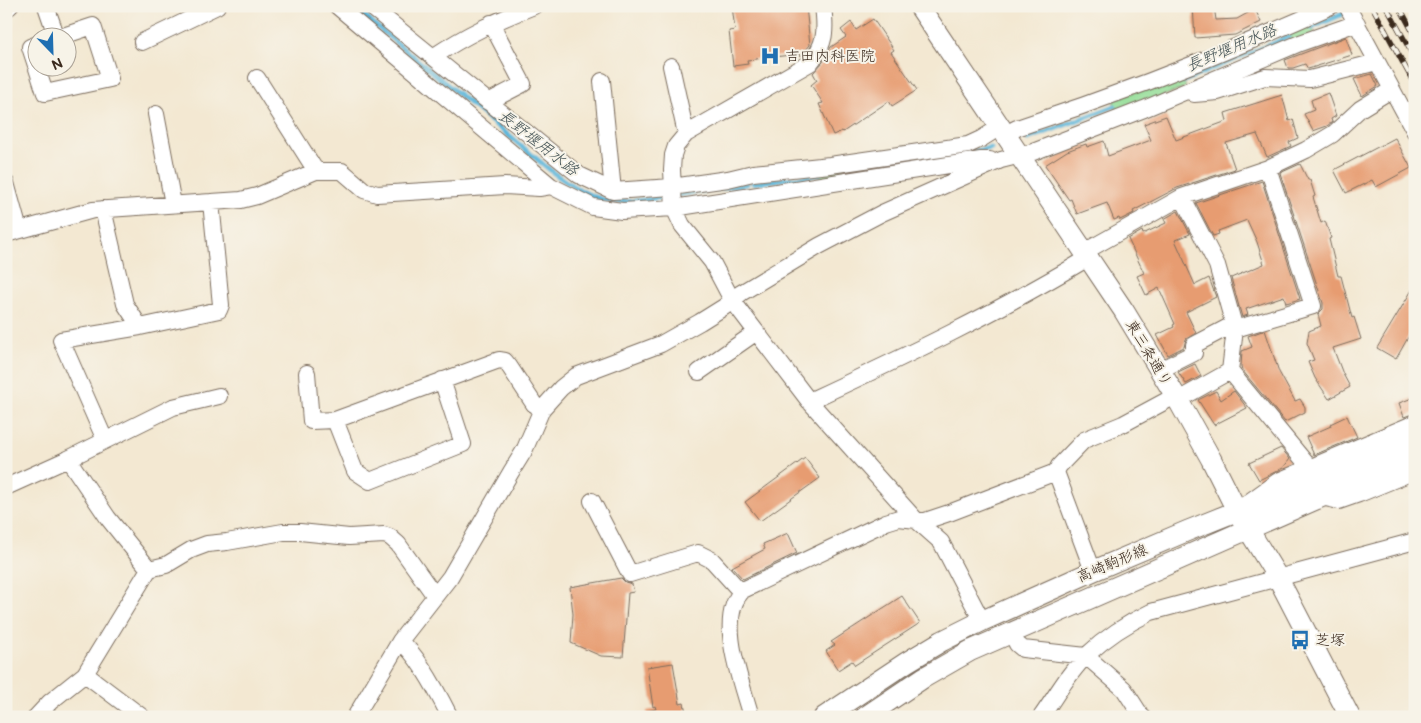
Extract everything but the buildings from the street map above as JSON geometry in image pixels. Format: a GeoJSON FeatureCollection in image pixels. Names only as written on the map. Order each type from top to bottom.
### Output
{"type":"FeatureCollection","features":[{"type":"Feature","properties":{"kind":"main road","name":"東三条通り"},"geometry":{"type":"LineString","coordinates":[[919,6],[1003,130],[1010,157],[1086,255],[1124,311],[1160,370],[1211,459],[1247,529],[1278,578],[1350,717]]}},
{"type":"Feature","properties":{"kind":"main road","name":"高崎駒形線"},"geometry":{"type":"LineString","coordinates":[[824,717],[907,662],[942,641],[982,621],[1093,571],[1237,511],[1316,482],[1415,440]]}},
{"type":"Feature","properties":{"kind":"main road","name":"高崎駒形線"},"geometry":{"type":"LineString","coordinates":[[864,717],[948,663],[1011,632],[1247,529],[1316,482],[1415,456]]}},
{"type":"Feature","properties":{"kind":"street"},"geometry":{"type":"LineString","coordinates":[[6,9],[10,6]]}},
{"type":"Feature","properties":{"kind":"street"},"geometry":{"type":"LineString","coordinates":[[46,6],[54,28]]}},
{"type":"Feature","properties":{"kind":"street"},"geometry":{"type":"LineString","coordinates":[[142,42],[217,6]]}},
{"type":"Feature","properties":{"kind":"street"},"geometry":{"type":"LineString","coordinates":[[337,6],[551,186],[593,207],[607,210],[634,211],[673,196],[753,173],[830,165],[968,145],[1003,130],[1017,128],[1144,83],[1218,54],[1300,12],[1331,6]]}},
{"type":"Feature","properties":{"kind":"street"},"geometry":{"type":"LineString","coordinates":[[370,6],[579,176],[613,191],[673,196],[1010,157],[1033,152],[1180,95],[1300,43],[1353,16],[1415,132]]}},
{"type":"Feature","properties":{"kind":"street"},"geometry":{"type":"LineString","coordinates":[[434,58],[458,41],[491,23],[534,6]]}},
{"type":"Feature","properties":{"kind":"street"},"geometry":{"type":"LineString","coordinates":[[823,6],[825,34],[818,53],[810,63],[686,134],[676,146],[673,155],[673,196],[682,225],[712,262],[732,300],[755,332],[809,401],[916,520],[941,542],[982,621]]}},
{"type":"Feature","properties":{"kind":"street"},"geometry":{"type":"LineString","coordinates":[[488,102],[523,84],[491,23]]}},
{"type":"Feature","properties":{"kind":"street"},"geometry":{"type":"LineString","coordinates":[[40,78],[45,93],[110,79],[93,26],[78,31]]}},
{"type":"Feature","properties":{"kind":"street"},"geometry":{"type":"LineString","coordinates":[[1180,95],[1218,92],[1265,77],[1310,79],[1377,62]]}},
{"type":"Feature","properties":{"kind":"street"},"geometry":{"type":"LineString","coordinates":[[671,66],[686,134]]}},
{"type":"Feature","properties":{"kind":"street"},"geometry":{"type":"LineString","coordinates":[[257,78],[316,171]]}},
{"type":"Feature","properties":{"kind":"street"},"geometry":{"type":"LineString","coordinates":[[602,81],[613,191]]}},
{"type":"Feature","properties":{"kind":"street"},"geometry":{"type":"LineString","coordinates":[[809,401],[974,323],[1034,291],[1086,255],[1182,198],[1268,168],[1306,150],[1333,134],[1356,112],[1391,90]]}},
{"type":"Feature","properties":{"kind":"street"},"geometry":{"type":"LineString","coordinates":[[156,114],[173,204]]}},
{"type":"Feature","properties":{"kind":"street"},"geometry":{"type":"LineString","coordinates":[[355,717],[400,641],[450,577],[524,451],[542,409],[561,388],[576,376],[661,344],[700,322],[741,293],[819,246],[882,212],[1010,157]]}},
{"type":"Feature","properties":{"kind":"street"},"geometry":{"type":"LineString","coordinates":[[1160,370],[1194,353],[1194,345],[1234,327],[1313,306],[1268,168]]}},
{"type":"Feature","properties":{"kind":"street"},"geometry":{"type":"LineString","coordinates":[[6,183],[13,232],[93,210],[211,202],[257,196],[316,171],[342,172],[364,190],[377,194],[505,186],[539,188],[551,186]]}},
{"type":"Feature","properties":{"kind":"street"},"geometry":{"type":"LineString","coordinates":[[1182,198],[1217,266],[1234,327],[1230,371],[1316,482],[1338,500],[1359,494],[1415,471]]}},
{"type":"Feature","properties":{"kind":"street"},"geometry":{"type":"LineString","coordinates":[[105,440],[61,340],[140,327],[219,310],[221,305],[211,202]]}},
{"type":"Feature","properties":{"kind":"street"},"geometry":{"type":"LineString","coordinates":[[103,209],[125,304],[140,327]]}},
{"type":"Feature","properties":{"kind":"street"},"geometry":{"type":"LineString","coordinates":[[700,372],[755,332]]}},
{"type":"Feature","properties":{"kind":"street"},"geometry":{"type":"LineString","coordinates":[[307,373],[311,420],[335,420],[500,360],[505,361],[534,404],[542,409]]}},
{"type":"Feature","properties":{"kind":"street"},"geometry":{"type":"LineString","coordinates":[[751,717],[730,638],[734,601],[741,592],[886,522],[899,518],[925,521],[1056,472],[1059,466],[1084,440],[1123,424],[1230,371]]}},
{"type":"Feature","properties":{"kind":"street"},"geometry":{"type":"LineString","coordinates":[[335,420],[355,471],[370,481],[463,444],[442,380]]}},
{"type":"Feature","properties":{"kind":"street"},"geometry":{"type":"LineString","coordinates":[[6,487],[68,459],[173,407],[219,396]]}},
{"type":"Feature","properties":{"kind":"street"},"geometry":{"type":"LineString","coordinates":[[1316,482],[1415,423]]}},
{"type":"Feature","properties":{"kind":"street"},"geometry":{"type":"LineString","coordinates":[[68,459],[108,518],[149,569]]}},
{"type":"Feature","properties":{"kind":"street"},"geometry":{"type":"LineString","coordinates":[[1056,472],[1093,571]]}},
{"type":"Feature","properties":{"kind":"street"},"geometry":{"type":"LineString","coordinates":[[592,501],[630,574],[698,553],[712,560],[741,592]]}},
{"type":"Feature","properties":{"kind":"street"},"geometry":{"type":"LineString","coordinates":[[36,717],[50,702],[85,674],[149,569],[166,565],[191,550],[207,544],[266,534],[300,532],[348,537],[384,535],[390,537],[398,544],[435,596]]}},
{"type":"Feature","properties":{"kind":"street"},"geometry":{"type":"LineString","coordinates":[[1042,717],[1070,675],[1086,656],[1115,632],[1151,612],[1415,541]]}},
{"type":"Feature","properties":{"kind":"street"},"geometry":{"type":"LineString","coordinates":[[1011,632],[1017,644],[1023,649],[1086,656],[1124,689],[1142,717]]}},
{"type":"Feature","properties":{"kind":"street"},"geometry":{"type":"LineString","coordinates":[[400,641],[407,646],[450,717]]}},
{"type":"Feature","properties":{"kind":"street"},"geometry":{"type":"LineString","coordinates":[[85,674],[142,717]]}},
{"type":"Feature","properties":{"kind":"green space"},"geometry":{"type":"Polygon","coordinates":[[[1310,22],[1315,33],[1291,44],[1286,32],[1310,22]]]}},
{"type":"Feature","properties":{"kind":"green space"},"geometry":{"type":"Polygon","coordinates":[[[1181,74],[1186,87],[1118,114],[1113,100],[1181,74]]]}},
{"type":"Feature","properties":{"kind":"green space"},"geometry":{"type":"Polygon","coordinates":[[[897,159],[899,169],[820,180],[819,170],[897,159]]]}},
{"type":"Feature","properties":{"kind":"waterway","name":"長野堰用水路"},"geometry":{"type":"LineString","coordinates":[[352,6],[555,174],[587,194],[610,201],[627,202],[747,184]]}},
{"type":"Feature","properties":{"kind":"waterway","name":"長野堰用水路"},"geometry":{"type":"LineString","coordinates":[[1312,28],[1360,6]]}},
{"type":"Feature","properties":{"kind":"waterway","name":"長野堰用水路"},"geometry":{"type":"LineString","coordinates":[[1184,81],[1288,37]]}},
{"type":"Feature","properties":{"kind":"waterway","name":"長野堰用水路"},"geometry":{"type":"LineString","coordinates":[[1028,139],[1115,106]]}},
{"type":"Feature","properties":{"kind":"waterway","name":"長野堰用水路"},"geometry":{"type":"LineString","coordinates":[[970,152],[991,148]]}},
{"type":"Feature","properties":{"kind":"waterway","name":"長野堰用水路"},"geometry":{"type":"LineString","coordinates":[[753,183],[819,175]]}},
{"type":"Feature","properties":{"kind":"railway"},"geometry":{"type":"LineString","coordinates":[[1372,6],[1415,85]]}},
{"type":"Feature","properties":{"kind":"railway"},"geometry":{"type":"LineString","coordinates":[[1386,6],[1415,59]]}},
{"type":"Feature","properties":{"kind":"railway"},"geometry":{"type":"LineString","coordinates":[[1399,6],[1415,36]]}},
{"type":"Feature","properties":{"kind":"place","name":"吉田内科医院"},"geometry":{"type":"Point","coordinates":[770,56]}},
{"type":"Feature","properties":{"kind":"place","name":"芝塚"},"geometry":{"type":"Point","coordinates":[1300,640]}}]}
